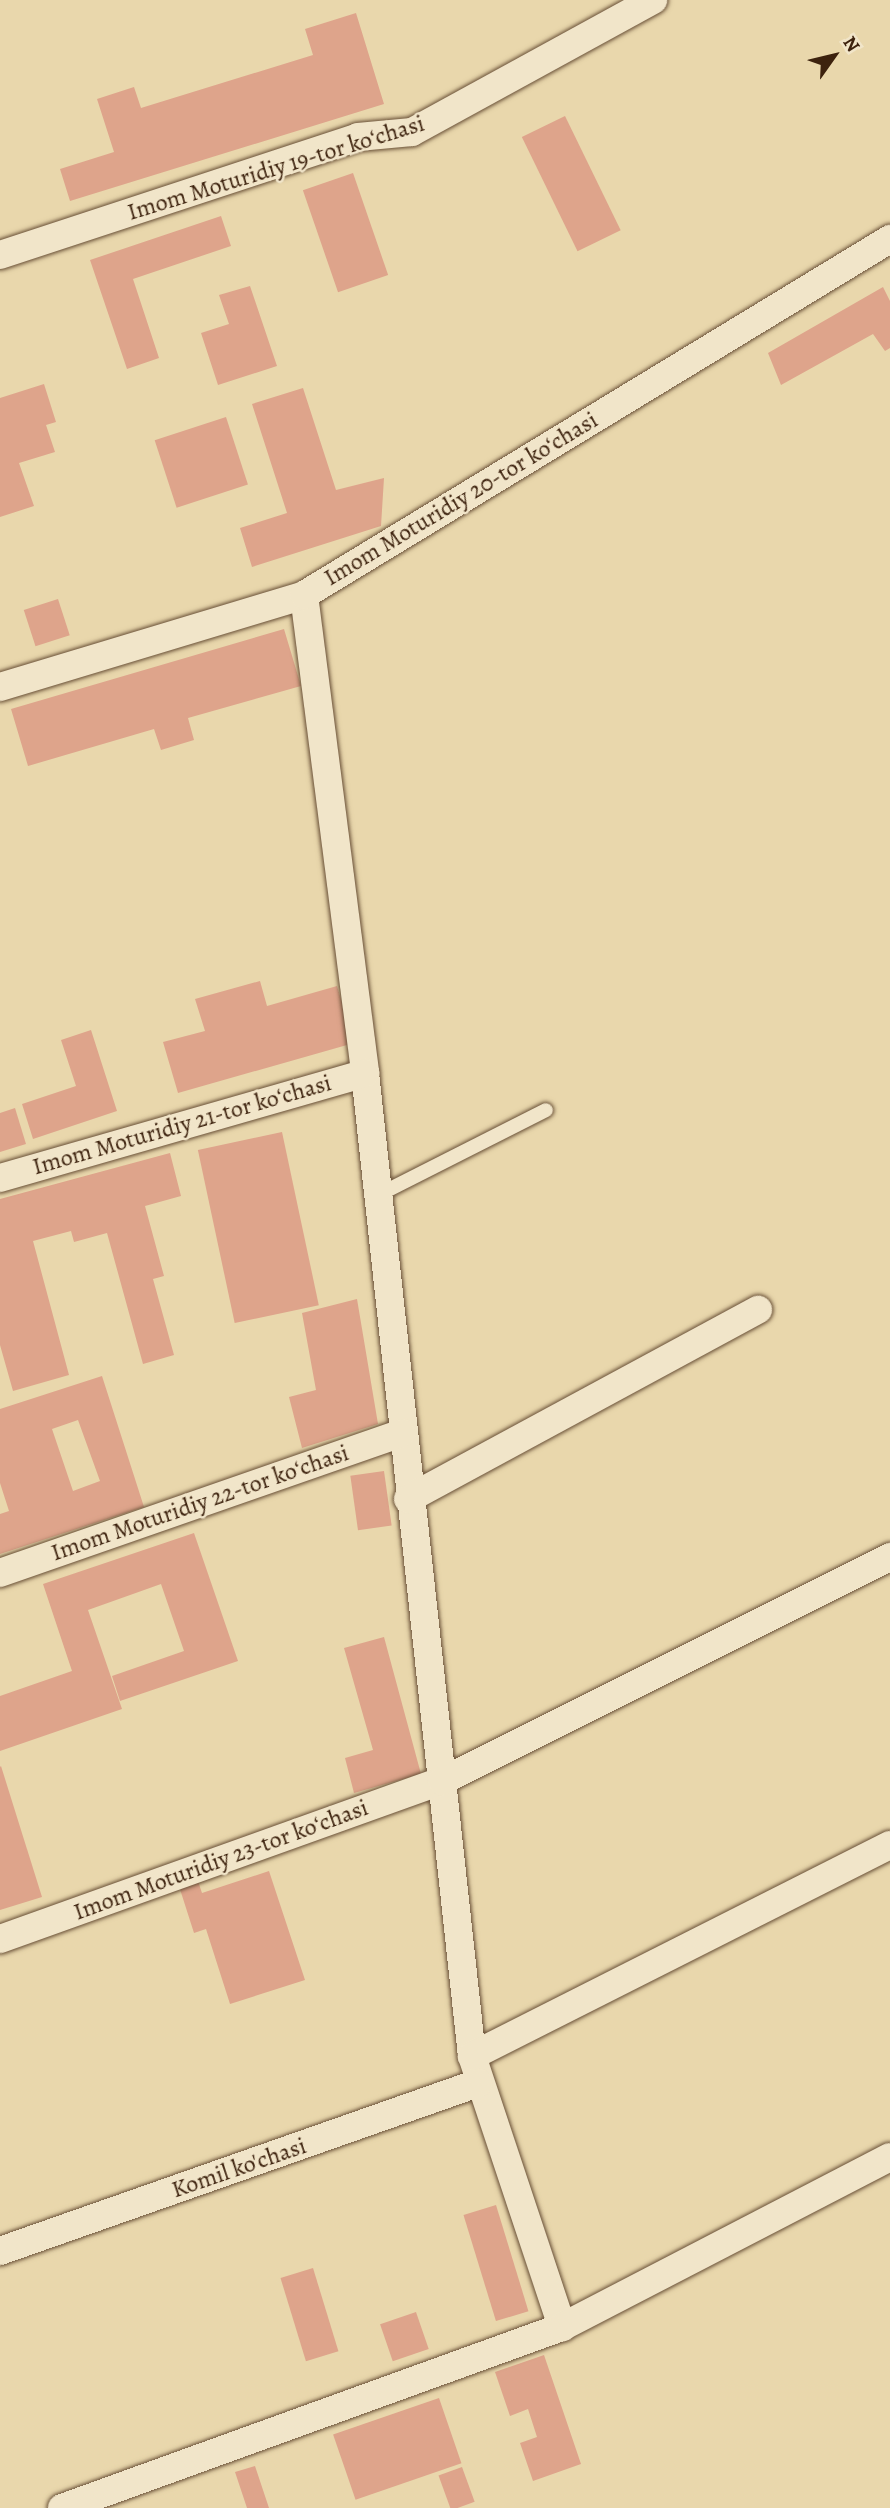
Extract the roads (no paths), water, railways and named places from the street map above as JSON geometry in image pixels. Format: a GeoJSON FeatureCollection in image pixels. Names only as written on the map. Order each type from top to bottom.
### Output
{"type":"FeatureCollection","features":[{"type":"Feature","properties":{"kind":"street","name":"Imom Moturidiy 19-tor koʻchasi"},"geometry":{"type":"LineString","coordinates":[[0,255],[358,137],[412,131],[653,0]]}},
{"type":"Feature","properties":{"kind":"street","name":"Imom Moturidiy 20-tor koʻchasi"},"geometry":{"type":"LineString","coordinates":[[0,687],[304,595],[890,239]]}},
{"type":"Feature","properties":{"kind":"street"},"geometry":{"type":"LineString","coordinates":[[304,595],[365,1073],[408,1499],[475,2069],[562,2328]]}},
{"type":"Feature","properties":{"kind":"street","name":"Imom Moturidiy 21-tor koʻchasi"},"geometry":{"type":"LineString","coordinates":[[0,1178],[365,1073]]}},
{"type":"Feature","properties":{"kind":"street"},"geometry":{"type":"LineString","coordinates":[[408,1499],[758,1310]]}},
{"type":"Feature","properties":{"kind":"street","name":"Imom Moturidiy 22-tor koʻchasi"},"geometry":{"type":"LineString","coordinates":[[0,1573],[401,1433]]}},
{"type":"Feature","properties":{"kind":"street","name":"Imom Moturidiy 23-tor koʻchasi"},"geometry":{"type":"LineString","coordinates":[[0,1939],[442,1781],[890,1557]]}},
{"type":"Feature","properties":{"kind":"street","name":"Komil ko'chasi"},"geometry":{"type":"LineString","coordinates":[[0,2251],[475,2069],[890,1845]]}},
{"type":"Feature","properties":{"kind":"street"},"geometry":{"type":"LineString","coordinates":[[62,2508],[562,2328],[890,2157]]}},
{"type":"Feature","properties":{"kind":"lane"},"geometry":{"type":"LineString","coordinates":[[378,1195],[546,1111]]}}]}
